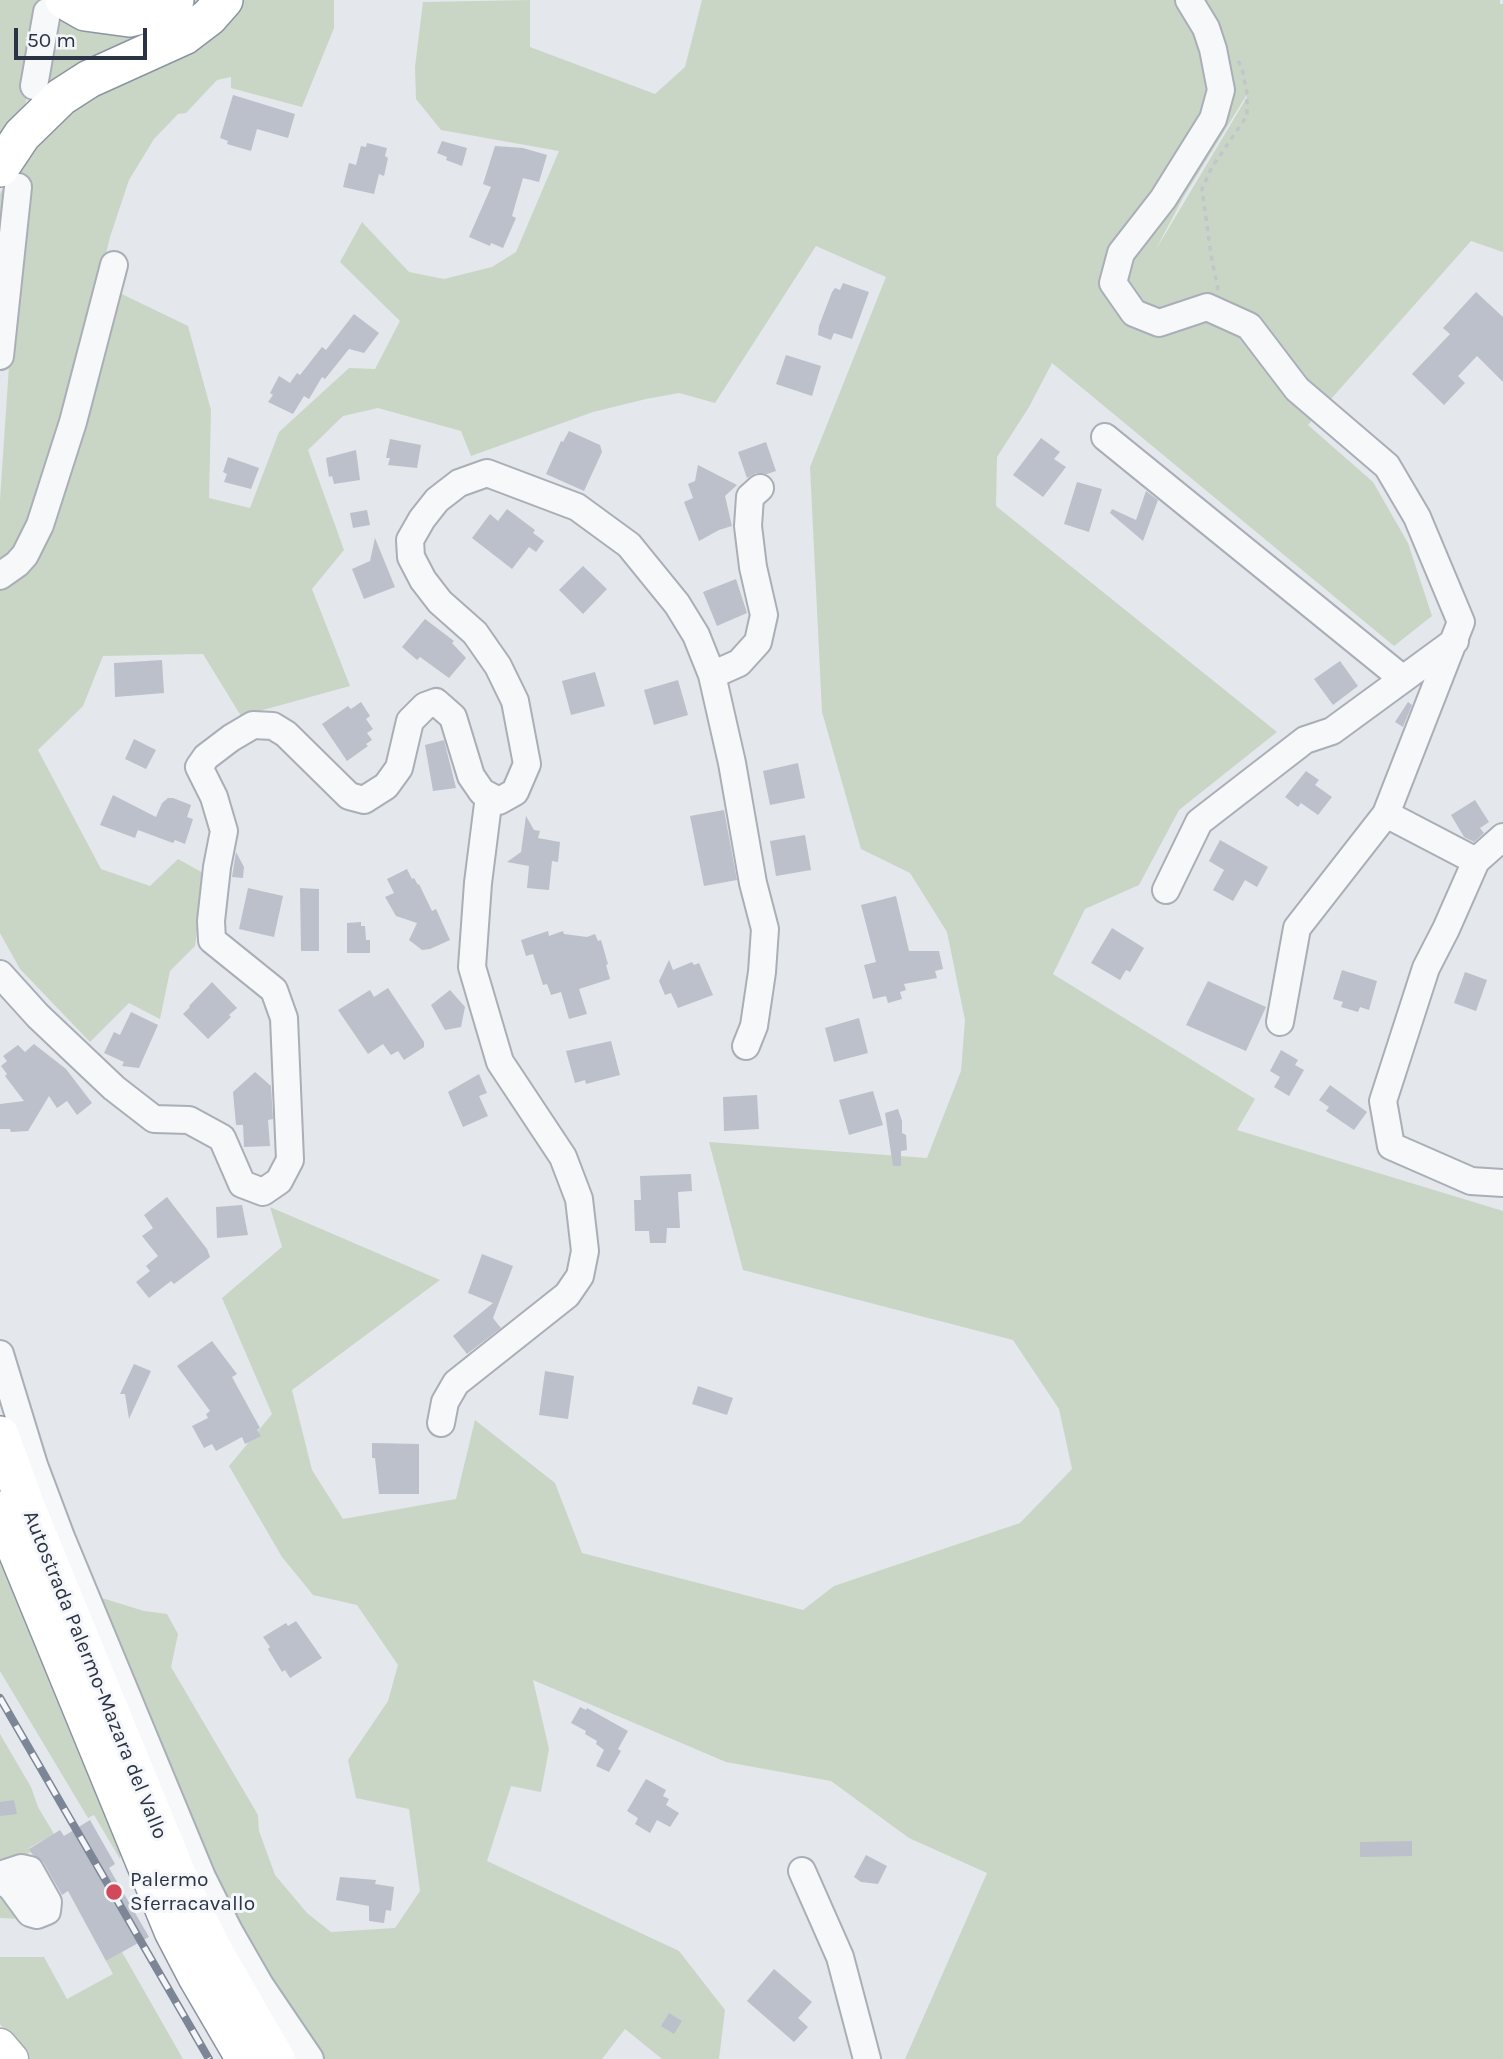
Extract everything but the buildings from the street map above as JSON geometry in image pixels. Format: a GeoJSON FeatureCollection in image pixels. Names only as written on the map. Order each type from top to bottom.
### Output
{"type":"FeatureCollection","features":[{"type":"Feature","properties":{"kind":"highway"},"geometry":{"type":"LineString","coordinates":[[56,6],[129,18],[157,11],[175,0]]}},
{"type":"Feature","properties":{"kind":"highway"},"geometry":{"type":"LineString","coordinates":[[9,177],[22,135],[61,97],[89,79],[184,36],[209,17],[224,0]]}},
{"type":"Feature","properties":{"kind":"highway","name":"Autostrada Palermo-Mazara del Vallo"},"geometry":{"type":"LineString","coordinates":[[0,1435],[32,1521],[184,1891],[212,1950],[276,2059]]}},
{"type":"Feature","properties":{"kind":"highway","name":"Autostrada Palermo-Mazara del Vallo"},"geometry":{"type":"LineString","coordinates":[[0,1510],[173,1931],[245,2059]]}},
{"type":"Feature","properties":{"kind":"main road"},"geometry":{"type":"LineString","coordinates":[[0,2045],[12,2059]]}},
{"type":"Feature","properties":{"kind":"street"},"geometry":{"type":"LineString","coordinates":[[1189,0],[1206,28],[1221,90],[1213,119],[1163,199],[1121,253],[1113,283],[1134,313],[1159,323],[1207,307],[1249,326],[1297,389],[1387,466],[1417,517],[1461,622],[1386,814],[1297,928],[1280,1022]]}},
{"type":"Feature","properties":{"kind":"street"},"geometry":{"type":"LineString","coordinates":[[34,86],[56,6]]}},
{"type":"Feature","properties":{"kind":"street"},"geometry":{"type":"LineString","coordinates":[[0,356],[9,177]]}},
{"type":"Feature","properties":{"kind":"street"},"geometry":{"type":"LineString","coordinates":[[0,576],[17,565],[25,555],[40,525],[73,422],[114,265]]}},
{"type":"Feature","properties":{"kind":"street"},"geometry":{"type":"LineString","coordinates":[[1105,437],[1403,679]]}},
{"type":"Feature","properties":{"kind":"street"},"geometry":{"type":"LineString","coordinates":[[0,974],[38,1016],[95,1070],[154,1119],[189,1120],[222,1138],[242,1184],[262,1192],[279,1181],[290,1160],[284,1018],[274,989],[212,940],[211,921],[224,831],[214,797],[199,767],[206,757],[253,725],[273,726],[286,734],[349,796],[364,800],[386,786],[399,768],[410,721],[425,706],[436,702],[453,717],[471,776],[482,792],[499,801],[515,792],[527,764],[515,701],[498,666],[475,633],[440,602],[423,580],[411,557],[410,540],[437,500],[459,483],[487,473],[577,507],[629,545],[677,604],[696,635],[712,675],[732,763],[753,883],[765,929],[754,1027],[746,1046]]}},
{"type":"Feature","properties":{"kind":"street"},"geometry":{"type":"LineString","coordinates":[[712,675],[739,663],[758,642],[764,615],[753,567],[748,526],[750,497],[760,488]]}},
{"type":"Feature","properties":{"kind":"street"},"geometry":{"type":"LineString","coordinates":[[1166,890],[1199,822],[1305,740],[1332,731],[1455,641]]}},
{"type":"Feature","properties":{"kind":"street"},"geometry":{"type":"LineString","coordinates":[[441,1423],[444,1402],[456,1383],[567,1295],[580,1276],[585,1251],[579,1199],[563,1157],[500,1062],[472,967],[478,883],[489,796]]}},
{"type":"Feature","properties":{"kind":"street"},"geometry":{"type":"LineString","coordinates":[[1386,814],[1476,861]]}},
{"type":"Feature","properties":{"kind":"street"},"geometry":{"type":"LineString","coordinates":[[1503,838],[1476,861],[1447,929],[1426,968],[1383,1101],[1391,1146],[1471,1181],[1503,1183]]}},
{"type":"Feature","properties":{"kind":"street"},"geometry":{"type":"LineString","coordinates":[[0,1354],[34,1465],[61,1537],[197,1866],[235,1942],[310,2059]]}},
{"type":"Feature","properties":{"kind":"street"},"geometry":{"type":"LineString","coordinates":[[803,1871],[840,1957],[867,2059]]}},
{"type":"Feature","properties":{"kind":"path"},"geometry":{"type":"LineString","coordinates":[[1221,313],[1202,189],[1212,167],[1247,116],[1247,93],[1242,68],[1236,58]]}},
{"type":"Feature","properties":{"kind":"green space"},"geometry":{"type":"Polygon","coordinates":[[[0,0],[44,0],[23,118],[0,146],[0,0]]]}},
{"type":"Feature","properties":{"kind":"green space"},"geometry":{"type":"Polygon","coordinates":[[[213,0],[38,90],[54,3],[213,0]]]}},
{"type":"Feature","properties":{"kind":"green space"},"geometry":{"type":"Polygon","coordinates":[[[236,0],[334,0],[334,28],[302,107],[231,88],[231,77],[217,80],[186,113],[178,114],[154,139],[129,180],[110,237],[99,283],[188,326],[211,410],[209,498],[250,508],[279,432],[349,368],[375,369],[400,321],[340,262],[362,222],[409,272],[444,279],[492,267],[516,252],[559,151],[441,130],[416,99],[415,67],[423,2],[530,0],[530,47],[655,94],[685,67],[702,0],[1500,0],[1500,4],[1503,4],[1503,252],[1471,241],[1308,425],[1373,482],[1408,543],[1432,616],[1394,646],[1052,363],[1029,407],[997,457],[996,506],[1277,732],[1179,810],[1139,885],[1085,909],[1053,974],[1255,1099],[1237,1130],[1503,1211],[1503,2059],[905,2059],[987,1873],[909,1838],[831,1781],[726,1762],[533,1680],[549,1749],[541,1792],[511,1786],[487,1861],[679,1951],[725,2010],[719,2059],[662,2059],[625,2029],[602,2059],[322,2059],[236,1925],[160,1751],[102,1598],[144,1611],[167,1614],[178,1634],[171,1667],[258,1815],[259,1831],[275,1875],[307,1913],[331,1932],[395,1928],[420,1891],[409,1809],[356,1798],[348,1760],[388,1701],[398,1665],[357,1605],[313,1595],[282,1557],[229,1466],[272,1414],[222,1298],[282,1247],[270,1207],[440,1280],[292,1390],[312,1470],[343,1519],[456,1499],[475,1420],[555,1483],[582,1553],[803,1610],[834,1586],[1020,1523],[1072,1469],[1059,1409],[1013,1340],[743,1270],[709,1142],[927,1158],[961,1071],[965,1020],[947,932],[910,873],[861,849],[822,712],[810,467],[886,277],[816,246],[715,403],[679,393],[646,399],[593,412],[471,456],[461,431],[378,408],[343,416],[308,450],[344,550],[312,589],[350,686],[241,716],[203,654],[103,656],[83,706],[38,750],[101,869],[150,886],[178,859],[205,874],[195,946],[170,971],[160,1019],[129,1003],[90,1042],[20,969],[0,933],[0,500],[11,336],[0,266],[0,194],[13,168],[36,136],[236,0]],[[1247,97],[1183,198],[1155,251],[1247,97]]]}},
{"type":"Feature","properties":{"kind":"green space"},"geometry":{"type":"Polygon","coordinates":[[[0,1556],[122,1849],[120,1859],[94,1815],[88,1818],[0,1671],[0,1556]]]}},
{"type":"Feature","properties":{"kind":"green space"},"geometry":{"type":"Polygon","coordinates":[[[0,1734],[54,1834],[29,1848],[31,1852],[11,1862],[0,1864],[0,1734]]]}},
{"type":"Feature","properties":{"kind":"green space"},"geometry":{"type":"Polygon","coordinates":[[[0,1890],[23,1919],[0,1918],[0,1890]]]}},
{"type":"Feature","properties":{"kind":"green space"},"geometry":{"type":"Polygon","coordinates":[[[122,1952],[183,2059],[29,2059],[0,2024],[0,1957],[44,1957],[67,1999],[113,1974],[106,1961],[122,1952]]]}},
{"type":"Feature","properties":{"kind":"railway"},"geometry":{"type":"LineString","coordinates":[[0,1698],[209,2059]]}},
{"type":"Feature","properties":{"kind":"place","name":"Palermo Sferracavallo"},"geometry":{"type":"Point","coordinates":[114,1892]}}]}
